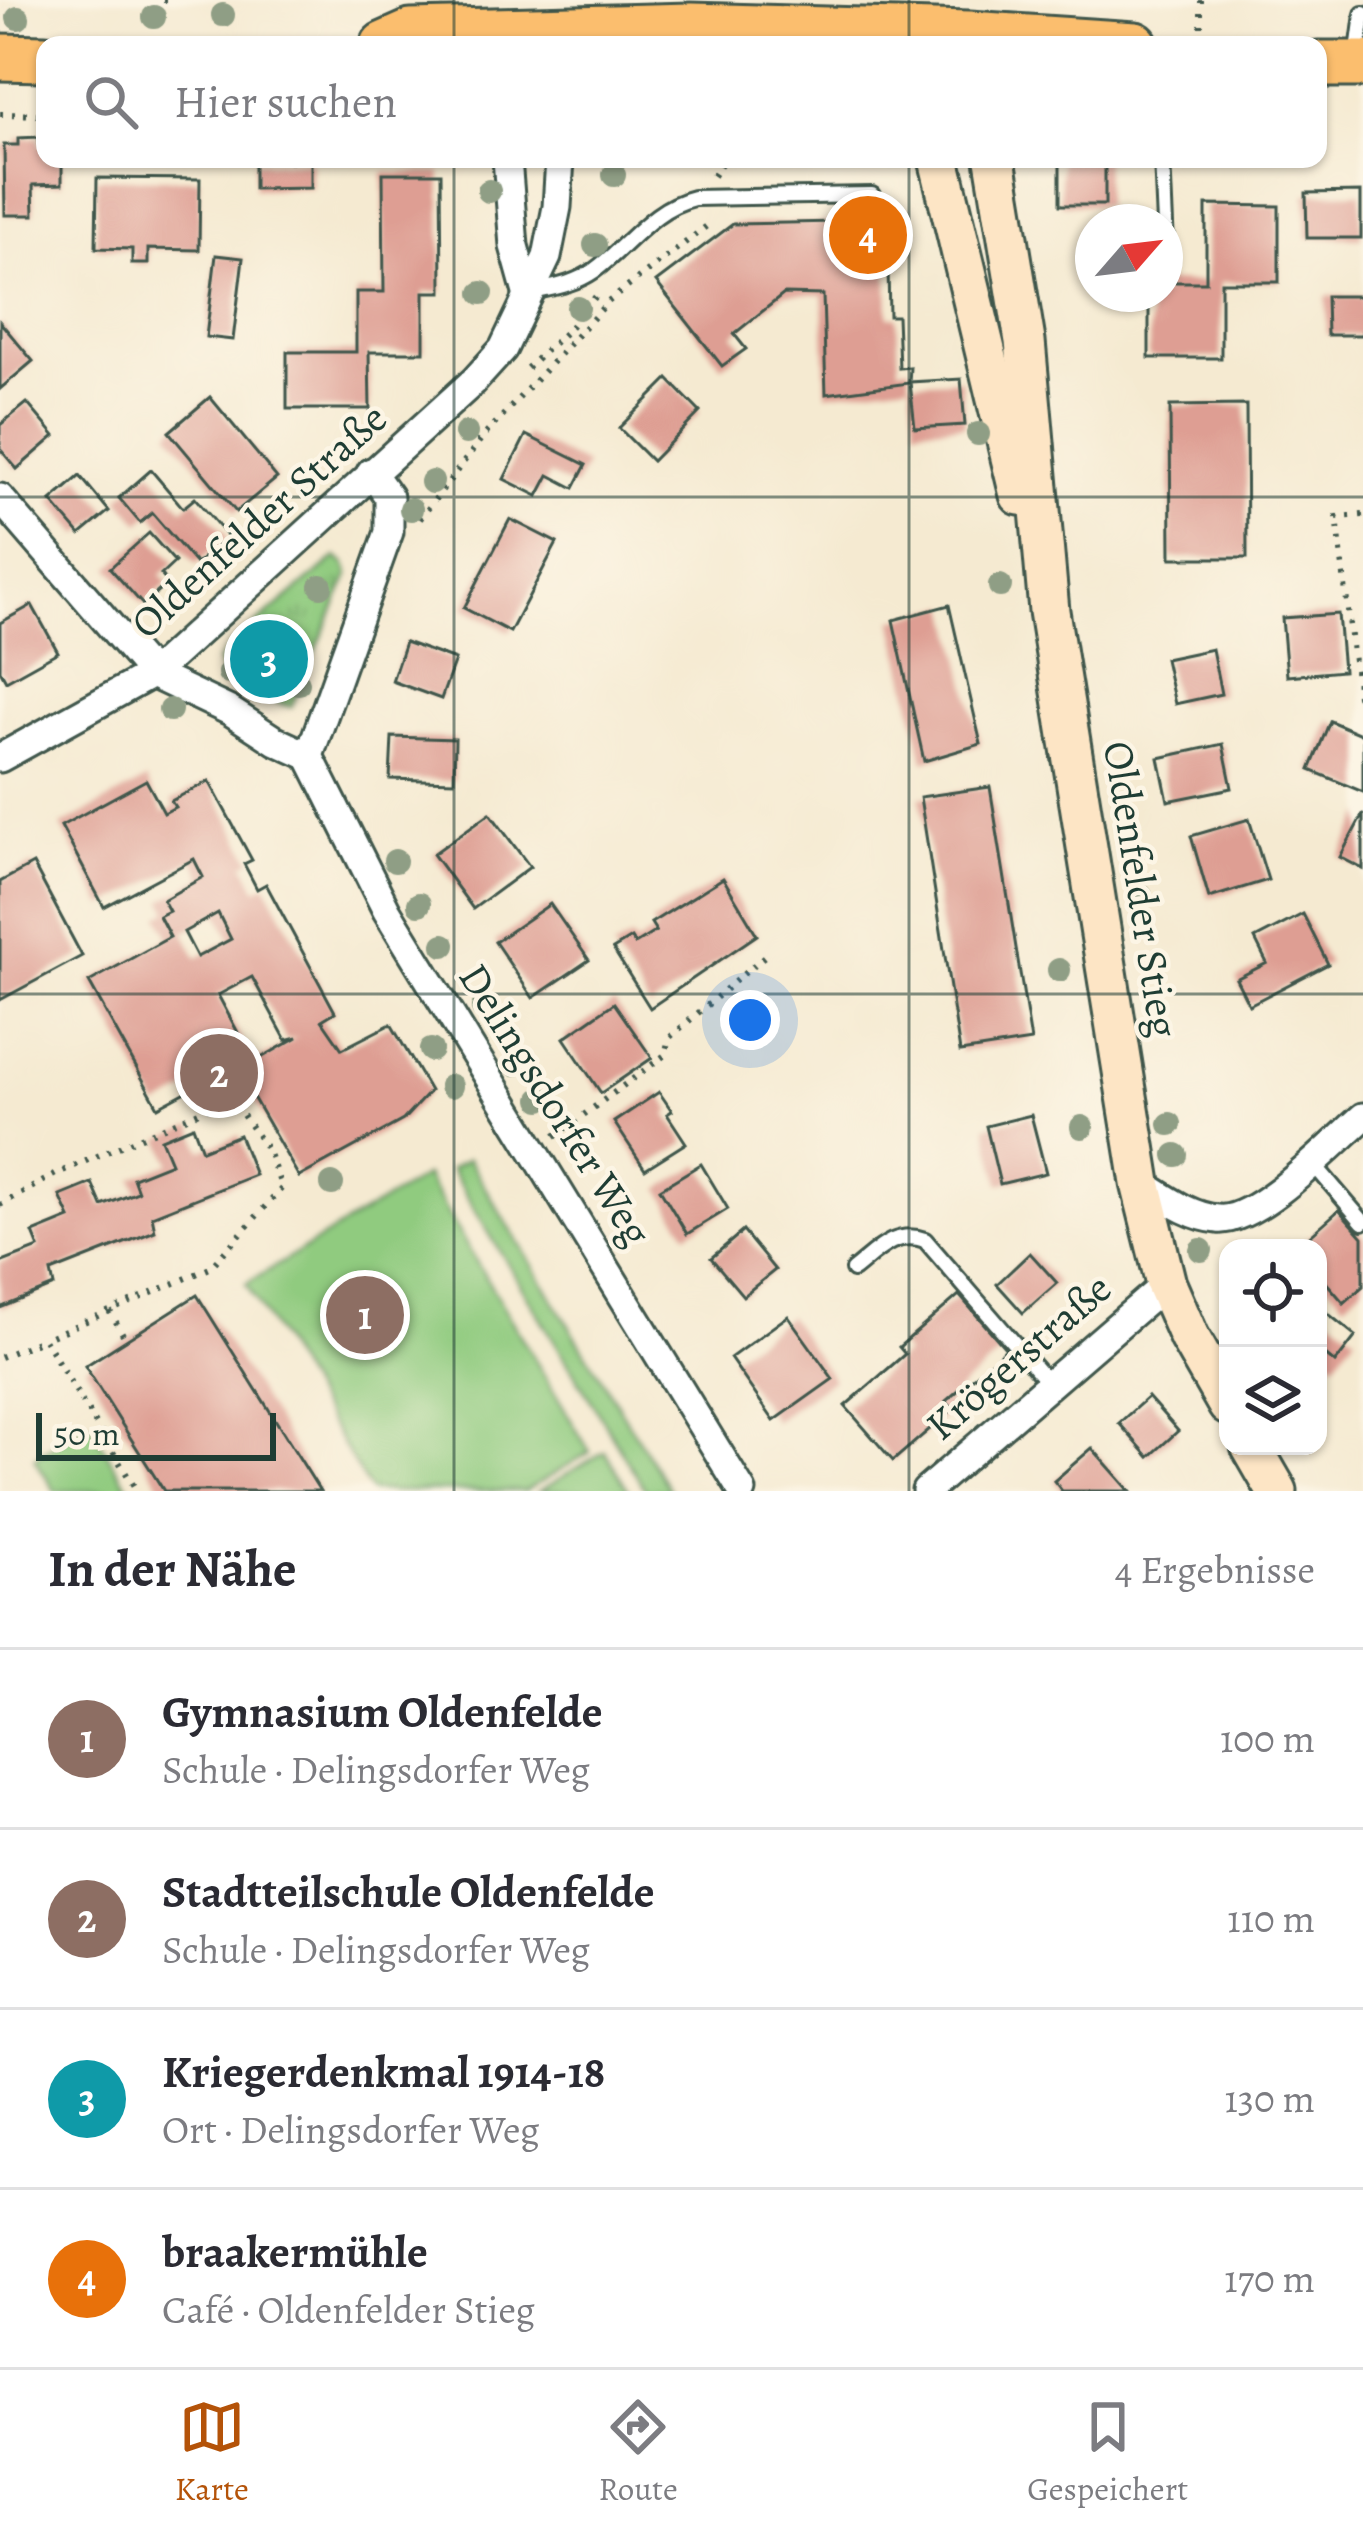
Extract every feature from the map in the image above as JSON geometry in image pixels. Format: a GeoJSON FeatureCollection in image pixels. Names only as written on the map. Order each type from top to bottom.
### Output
{"type":"FeatureCollection","features":[{"type":"Feature","properties":{"kind":"main road"},"geometry":{"type":"LineString","coordinates":[[581,36],[691,26],[967,26],[1055,36]]}},
{"type":"Feature","properties":{"kind":"main road"},"geometry":{"type":"LineString","coordinates":[[404,36],[530,36]]}},
{"type":"Feature","properties":{"kind":"main road"},"geometry":{"type":"LineString","coordinates":[[0,58],[36,58]]}},
{"type":"Feature","properties":{"kind":"main road","name":"Oldenfelder Stieg"},"geometry":{"type":"LineString","coordinates":[[941,168],[1049,611]]}},
{"type":"Feature","properties":{"kind":"main road","name":"Oldenfelder Stieg"},"geometry":{"type":"LineString","coordinates":[[996,168],[1025,340],[1049,611],[1141,1183],[1166,1284],[1219,1389]]}},
{"type":"Feature","properties":{"kind":"main road"},"geometry":{"type":"LineString","coordinates":[[1257,1455],[1277,1491]]}},
{"type":"Feature","properties":{"kind":"street"},"geometry":{"type":"LineString","coordinates":[[508,168],[514,246],[527,293]]}},
{"type":"Feature","properties":{"kind":"street","name":"Oldenfelder Straße"},"geometry":{"type":"LineString","coordinates":[[0,758],[152,674],[474,381],[502,349],[548,257],[559,168]]}},
{"type":"Feature","properties":{"kind":"street"},"geometry":{"type":"LineString","coordinates":[[0,498],[152,674],[309,756],[389,532],[388,497],[370,472]]}},
{"type":"Feature","properties":{"kind":"street","name":"Delingsdorfer Weg"},"geometry":{"type":"LineString","coordinates":[[309,756],[386,910],[742,1491]]}},
{"type":"Feature","properties":{"kind":"street"},"geometry":{"type":"LineString","coordinates":[[1141,1183],[1185,1210],[1224,1220],[1252,1209],[1363,1117]]}},
{"type":"Feature","properties":{"kind":"street","name":"Krögerstraße"},"geometry":{"type":"LineString","coordinates":[[926,1491],[1166,1284]]}},
{"type":"Feature","properties":{"kind":"lane"},"geometry":{"type":"LineString","coordinates":[[1346,64],[1363,14]]}},
{"type":"Feature","properties":{"kind":"lane"},"geometry":{"type":"LineString","coordinates":[[1162,168],[1164,204]]}},
{"type":"Feature","properties":{"kind":"lane"},"geometry":{"type":"LineString","coordinates":[[527,293],[570,284],[593,271],[669,204],[694,199],[872,195]]}},
{"type":"Feature","properties":{"kind":"lane"},"geometry":{"type":"LineString","coordinates":[[1311,1161],[1363,1222]]}},
{"type":"Feature","properties":{"kind":"lane"},"geometry":{"type":"LineString","coordinates":[[853,1270],[888,1241],[909,1235],[925,1240],[1049,1384]]}},
{"type":"Feature","properties":{"kind":"path"},"geometry":{"type":"LineString","coordinates":[[163,0],[172,0]]}},
{"type":"Feature","properties":{"kind":"path"},"geometry":{"type":"LineString","coordinates":[[1201,0],[1201,36]]}},
{"type":"Feature","properties":{"kind":"path"},"geometry":{"type":"LineString","coordinates":[[0,115],[36,115]]}},
{"type":"Feature","properties":{"kind":"path"},"geometry":{"type":"LineString","coordinates":[[381,547],[397,546],[482,439],[608,302],[713,221]]}},
{"type":"Feature","properties":{"kind":"path"},"geometry":{"type":"LineString","coordinates":[[1363,515],[1337,517],[1358,696],[1363,696]]}},
{"type":"Feature","properties":{"kind":"path"},"geometry":{"type":"LineString","coordinates":[[535,1150],[665,1055],[669,1038],[768,953]]}},
{"type":"Feature","properties":{"kind":"path"},"geometry":{"type":"LineString","coordinates":[[0,1205],[56,1174],[231,1098],[268,1151],[282,1188],[210,1268],[0,1357]]}},
{"type":"Feature","properties":{"kind":"path"},"geometry":{"type":"LineString","coordinates":[[110,1311],[126,1340]]}},
{"type":"Feature","properties":{"kind":"path"},"geometry":{"type":"LineString","coordinates":[[44,1339],[136,1491]]}},
{"type":"Feature","properties":{"kind":"green space"},"geometry":{"type":"Polygon","coordinates":[[[337,557],[349,575],[291,707],[224,678],[218,662],[231,645],[337,557]]]}},
{"type":"Feature","properties":{"kind":"green space"},"geometry":{"type":"Polygon","coordinates":[[[468,1159],[670,1491],[646,1491],[450,1169],[468,1159]]]}},
{"type":"Feature","properties":{"kind":"green space"},"geometry":{"type":"Polygon","coordinates":[[[425,1176],[590,1452],[525,1491],[370,1491],[246,1284],[425,1176]]]}},
{"type":"Feature","properties":{"kind":"green space"},"geometry":{"type":"Polygon","coordinates":[[[89,1424],[131,1491],[55,1491],[34,1458],[89,1424]]]}},
{"type":"Feature","properties":{"kind":"green space"},"geometry":{"type":"Polygon","coordinates":[[[605,1451],[629,1491],[539,1491],[605,1451]]]}},
{"type":"Feature","properties":{"kind":"building"},"geometry":{"type":"Polygon","coordinates":[[[36,137],[36,168],[62,168],[62,184],[33,185],[34,215],[5,215],[4,145],[18,145],[18,138],[36,137]]]}},
{"type":"Feature","properties":{"kind":"building"},"geometry":{"type":"Polygon","coordinates":[[[254,168],[311,168],[311,188],[254,189],[254,168]]]}},
{"type":"Feature","properties":{"kind":"building"},"geometry":{"type":"Polygon","coordinates":[[[1060,168],[1105,168],[1105,204],[1060,205],[1060,168]]]}},
{"type":"Feature","properties":{"kind":"building"},"geometry":{"type":"Polygon","coordinates":[[[383,173],[441,173],[442,292],[424,292],[424,352],[369,352],[370,409],[287,409],[287,352],[356,352],[356,292],[384,292],[383,173]]]}},
{"type":"Feature","properties":{"kind":"building"},"geometry":{"type":"Polygon","coordinates":[[[97,178],[200,179],[199,250],[148,249],[148,264],[132,264],[132,249],[96,248],[97,178]]]}},
{"type":"Feature","properties":{"kind":"building"},"geometry":{"type":"Polygon","coordinates":[[[1361,192],[1361,238],[1307,238],[1306,193],[1361,192]]]}},
{"type":"Feature","properties":{"kind":"building"},"geometry":{"type":"Polygon","coordinates":[[[1206,205],[1279,206],[1279,282],[1221,282],[1221,358],[1149,358],[1149,312],[1183,312],[1183,282],[1206,282],[1206,205]]]}},
{"type":"Feature","properties":{"kind":"building"},"geometry":{"type":"Polygon","coordinates":[[[887,221],[889,316],[897,316],[899,368],[910,367],[909,383],[826,394],[823,295],[784,294],[734,334],[746,349],[722,366],[656,282],[733,224],[887,221]]]}},
{"type":"Feature","properties":{"kind":"building"},"geometry":{"type":"Polygon","coordinates":[[[216,255],[243,258],[233,340],[206,337],[216,255]]]}},
{"type":"Feature","properties":{"kind":"building"},"geometry":{"type":"Polygon","coordinates":[[[1326,296],[1363,296],[1363,335],[1327,335],[1326,296]]]}},
{"type":"Feature","properties":{"kind":"building"},"geometry":{"type":"Polygon","coordinates":[[[0,322],[33,361],[0,389],[0,322]]]}},
{"type":"Feature","properties":{"kind":"building"},"geometry":{"type":"Polygon","coordinates":[[[668,379],[700,412],[652,461],[619,428],[668,379]]]}},
{"type":"Feature","properties":{"kind":"building"},"geometry":{"type":"Polygon","coordinates":[[[961,379],[965,425],[915,428],[910,382],[961,379]]]}},
{"type":"Feature","properties":{"kind":"building"},"geometry":{"type":"Polygon","coordinates":[[[210,397],[277,478],[236,512],[169,432],[210,397]]]}},
{"type":"Feature","properties":{"kind":"building"},"geometry":{"type":"Polygon","coordinates":[[[27,403],[55,436],[17,469],[0,449],[0,425],[27,403]]]}},
{"type":"Feature","properties":{"kind":"building"},"geometry":{"type":"Polygon","coordinates":[[[1246,405],[1247,558],[1171,558],[1170,406],[1246,405]]]}},
{"type":"Feature","properties":{"kind":"building"},"geometry":{"type":"Polygon","coordinates":[[[526,435],[586,465],[574,488],[549,475],[538,496],[504,479],[526,435]]]}},
{"type":"Feature","properties":{"kind":"building"},"geometry":{"type":"Polygon","coordinates":[[[151,470],[183,508],[195,498],[228,537],[196,564],[152,513],[140,523],[119,498],[151,470]]]}},
{"type":"Feature","properties":{"kind":"building"},"geometry":{"type":"Polygon","coordinates":[[[80,476],[109,511],[80,535],[51,501],[80,476]]]}},
{"type":"Feature","properties":{"kind":"building"},"geometry":{"type":"Polygon","coordinates":[[[510,519],[557,543],[510,632],[464,608],[510,519]]]}},
{"type":"Feature","properties":{"kind":"building"},"geometry":{"type":"Polygon","coordinates":[[[149,533],[175,562],[161,575],[168,583],[143,605],[110,568],[149,533]]]}},
{"type":"Feature","properties":{"kind":"building"},"geometry":{"type":"Polygon","coordinates":[[[32,605],[58,652],[6,681],[0,670],[0,623],[32,605]]]}},
{"type":"Feature","properties":{"kind":"building"},"geometry":{"type":"Polygon","coordinates":[[[949,605],[981,744],[924,761],[893,620],[949,605]]]}},
{"type":"Feature","properties":{"kind":"building"},"geometry":{"type":"Polygon","coordinates":[[[1338,614],[1343,671],[1287,676],[1282,618],[1338,614]]]}},
{"type":"Feature","properties":{"kind":"building"},"geometry":{"type":"Polygon","coordinates":[[[405,642],[455,660],[441,699],[392,681],[405,642]]]}},
{"type":"Feature","properties":{"kind":"building"},"geometry":{"type":"Polygon","coordinates":[[[1212,649],[1221,694],[1175,704],[1165,659],[1212,649]]]}},
{"type":"Feature","properties":{"kind":"building"},"geometry":{"type":"Polygon","coordinates":[[[1330,721],[1363,735],[1363,792],[1310,770],[1330,721]]]}},
{"type":"Feature","properties":{"kind":"building"},"geometry":{"type":"Polygon","coordinates":[[[392,737],[455,739],[454,781],[390,779],[392,737]]]}},
{"type":"Feature","properties":{"kind":"building"},"geometry":{"type":"Polygon","coordinates":[[[1223,744],[1232,788],[1168,801],[1159,758],[1223,744]]]}},
{"type":"Feature","properties":{"kind":"building"},"geometry":{"type":"Polygon","coordinates":[[[146,780],[164,813],[175,807],[171,801],[209,781],[252,860],[244,864],[257,889],[266,884],[335,1012],[322,1020],[342,1049],[391,1024],[430,1091],[403,1120],[299,1177],[238,1071],[298,1037],[286,1040],[252,977],[218,995],[251,1057],[158,1107],[89,982],[170,937],[159,916],[169,911],[163,900],[203,877],[194,859],[104,907],[61,826],[146,780]],[[218,913],[184,932],[197,957],[231,939],[218,913]]]}},
{"type":"Feature","properties":{"kind":"building"},"geometry":{"type":"Polygon","coordinates":[[[990,787],[1031,1041],[960,1052],[920,797],[990,787]]]}},
{"type":"Feature","properties":{"kind":"building"},"geometry":{"type":"Polygon","coordinates":[[[490,813],[530,867],[473,909],[433,854],[490,813]]]}},
{"type":"Feature","properties":{"kind":"building"},"geometry":{"type":"Polygon","coordinates":[[[1363,814],[1363,869],[1340,857],[1363,814]]]}},
{"type":"Feature","properties":{"kind":"building"},"geometry":{"type":"Polygon","coordinates":[[[1249,819],[1268,880],[1209,898],[1191,836],[1249,819]]]}},
{"type":"Feature","properties":{"kind":"building"},"geometry":{"type":"Polygon","coordinates":[[[33,864],[82,956],[0,1000],[0,882],[33,864]]]}},
{"type":"Feature","properties":{"kind":"building"},"geometry":{"type":"Polygon","coordinates":[[[723,878],[757,935],[650,1008],[613,949],[631,938],[635,944],[656,931],[651,923],[723,878]]]}},
{"type":"Feature","properties":{"kind":"building"},"geometry":{"type":"Polygon","coordinates":[[[550,904],[589,960],[533,998],[495,942],[550,904]]]}},
{"type":"Feature","properties":{"kind":"building"},"geometry":{"type":"Polygon","coordinates":[[[1303,914],[1328,964],[1249,1005],[1236,979],[1267,963],[1255,939],[1303,914]]]}},
{"type":"Feature","properties":{"kind":"building"},"geometry":{"type":"Polygon","coordinates":[[[614,1003],[652,1058],[601,1093],[564,1038],[614,1003]]]}},
{"type":"Feature","properties":{"kind":"building"},"geometry":{"type":"Polygon","coordinates":[[[659,1092],[686,1143],[645,1169],[614,1122],[659,1092]]]}},
{"type":"Feature","properties":{"kind":"building"},"geometry":{"type":"Polygon","coordinates":[[[1031,1115],[1046,1173],[1000,1184],[986,1126],[1031,1115]]]}},
{"type":"Feature","properties":{"kind":"building"},"geometry":{"type":"Polygon","coordinates":[[[193,1126],[202,1150],[239,1135],[255,1175],[152,1216],[155,1231],[51,1272],[54,1286],[0,1308],[0,1263],[39,1248],[33,1233],[70,1218],[60,1196],[92,1183],[102,1206],[138,1192],[133,1178],[171,1163],[161,1139],[193,1126]]]}},
{"type":"Feature","properties":{"kind":"building"},"geometry":{"type":"Polygon","coordinates":[[[701,1164],[728,1209],[687,1234],[660,1189],[701,1164]]]}},
{"type":"Feature","properties":{"kind":"building"},"geometry":{"type":"Polygon","coordinates":[[[1339,1210],[1363,1237],[1363,1286],[1344,1303],[1327,1283],[1327,1239],[1306,1239],[1339,1210]]]}},
{"type":"Feature","properties":{"kind":"building"},"geometry":{"type":"Polygon","coordinates":[[[743,1231],[775,1270],[743,1296],[711,1258],[743,1231]]]}},
{"type":"Feature","properties":{"kind":"building"},"geometry":{"type":"Polygon","coordinates":[[[1030,1253],[1057,1283],[1023,1313],[997,1284],[1030,1253]]]}},
{"type":"Feature","properties":{"kind":"building"},"geometry":{"type":"Polygon","coordinates":[[[197,1295],[320,1491],[164,1491],[85,1366],[197,1295]]]}},
{"type":"Feature","properties":{"kind":"building"},"geometry":{"type":"Polygon","coordinates":[[[959,1295],[1006,1349],[946,1401],[953,1409],[893,1461],[845,1406],[905,1354],[899,1347],[959,1295]]]}},
{"type":"Feature","properties":{"kind":"building"},"geometry":{"type":"Polygon","coordinates":[[[1327,1313],[1356,1336],[1335,1363],[1327,1356],[1327,1313]]]}},
{"type":"Feature","properties":{"kind":"building"},"geometry":{"type":"Polygon","coordinates":[[[788,1316],[833,1379],[774,1421],[730,1358],[788,1316]]]}},
{"type":"Feature","properties":{"kind":"building"},"geometry":{"type":"Polygon","coordinates":[[[1148,1397],[1178,1431],[1149,1457],[1119,1423],[1148,1397]]]}},
{"type":"Feature","properties":{"kind":"building"},"geometry":{"type":"Polygon","coordinates":[[[1092,1448],[1130,1491],[1062,1491],[1054,1481],[1092,1448]]]}},
{"type":"Feature","properties":{"kind":"place","name":"braakermühle"},"geometry":{"type":"Point","coordinates":[868,235]}},
{"type":"Feature","properties":{"kind":"place","name":"Kriegerdenkmal 1914-18"},"geometry":{"type":"Point","coordinates":[269,659]}},
{"type":"Feature","properties":{"kind":"place","name":"Stadtteilschule Oldenfelde"},"geometry":{"type":"Point","coordinates":[219,1073]}},
{"type":"Feature","properties":{"kind":"place","name":"Gymnasium Oldenfelde"},"geometry":{"type":"Point","coordinates":[365,1315]}}]}
